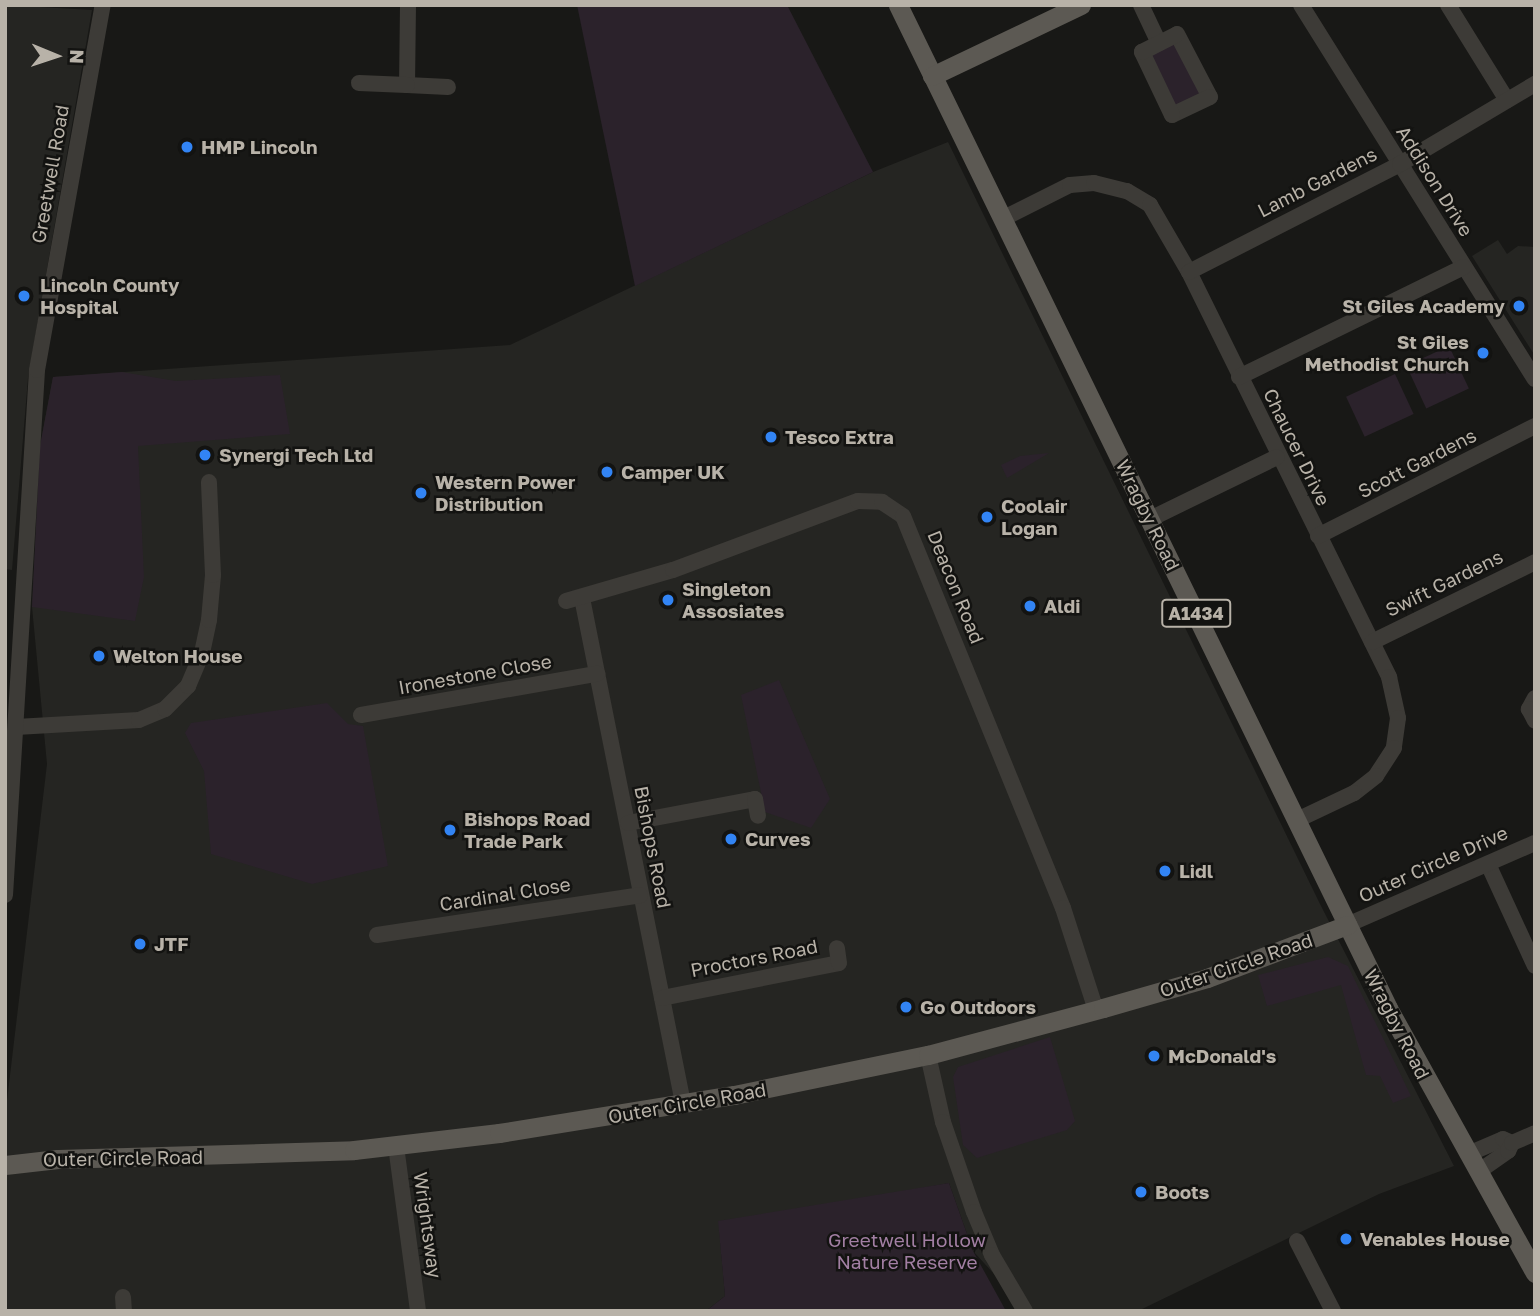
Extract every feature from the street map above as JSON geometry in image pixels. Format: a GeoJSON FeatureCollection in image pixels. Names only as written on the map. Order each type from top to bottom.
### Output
{"type":"FeatureCollection","features":[{"type":"Feature","properties":{"kind":"main road","name":"Wragby Road"},"geometry":{"type":"LineString","coordinates":[[898,5],[1348,925],[1478,1171]]}},
{"type":"Feature","properties":{"kind":"main road"},"geometry":{"type":"LineString","coordinates":[[932,76],[1081,5]]}},
{"type":"Feature","properties":{"kind":"main road","name":"Outer Circle Road"},"geometry":{"type":"LineString","coordinates":[[5,1165],[34,1160],[287,1155],[396,1146],[683,1104],[928,1055],[1096,1010],[1207,978],[1348,925]]}},
{"type":"Feature","properties":{"kind":"main road","name":"A1434"},"geometry":{"type":"LineString","coordinates":[[1478,1171],[1535,1273]]}},
{"type":"Feature","properties":{"kind":"street","name":"Greetwell Road"},"geometry":{"type":"LineString","coordinates":[[5,895],[16,727],[12,626],[37,370],[103,5]]}},
{"type":"Feature","properties":{"kind":"street"},"geometry":{"type":"LineString","coordinates":[[407,85],[408,5]]}},
{"type":"Feature","properties":{"kind":"street"},"geometry":{"type":"LineString","coordinates":[[1141,5],[1159,43]]}},
{"type":"Feature","properties":{"kind":"street","name":"Addison Drive"},"geometry":{"type":"LineString","coordinates":[[1301,5],[1535,379]]}},
{"type":"Feature","properties":{"kind":"street"},"geometry":{"type":"LineString","coordinates":[[1448,5],[1507,100]]}},
{"type":"Feature","properties":{"kind":"street"},"geometry":{"type":"LineString","coordinates":[[1177,34],[1210,97],[1172,115],[1142,52],[1159,43],[1177,34]]}},
{"type":"Feature","properties":{"kind":"street"},"geometry":{"type":"LineString","coordinates":[[359,83],[448,87]]}},
{"type":"Feature","properties":{"kind":"street","name":"Lamb Gardens"},"geometry":{"type":"LineString","coordinates":[[1189,272],[1400,164],[1535,84]]}},
{"type":"Feature","properties":{"kind":"street","name":"Chaucer Drive"},"geometry":{"type":"LineString","coordinates":[[1002,219],[1070,186],[1094,183],[1128,191],[1156,213],[1189,272],[1277,457],[1372,642],[1389,677],[1396,708],[1394,748],[1376,776],[1354,793],[1297,820]]}},
{"type":"Feature","properties":{"kind":"street"},"geometry":{"type":"LineString","coordinates":[[1239,377],[1464,267]]}},
{"type":"Feature","properties":{"kind":"street","name":"Scott Gardens"},"geometry":{"type":"LineString","coordinates":[[1318,536],[1535,426]]}},
{"type":"Feature","properties":{"kind":"street"},"geometry":{"type":"LineString","coordinates":[[1150,519],[1277,457]]}},
{"type":"Feature","properties":{"kind":"street"},"geometry":{"type":"LineString","coordinates":[[16,727],[139,720],[164,709],[188,686],[202,653],[214,575],[209,482]]}},
{"type":"Feature","properties":{"kind":"street","name":"Deacon Road"},"geometry":{"type":"LineString","coordinates":[[574,599],[761,539],[858,501],[882,502],[903,516],[1063,908],[1096,1010]]}},
{"type":"Feature","properties":{"kind":"street","name":"Swift Gardens"},"geometry":{"type":"LineString","coordinates":[[1372,642],[1535,562]]}},
{"type":"Feature","properties":{"kind":"street","name":"Bishops Road"},"geometry":{"type":"LineString","coordinates":[[574,599],[597,674],[683,1104]]}},
{"type":"Feature","properties":{"kind":"street","name":"Ironestone Close"},"geometry":{"type":"LineString","coordinates":[[361,715],[597,674]]}},
{"type":"Feature","properties":{"kind":"street"},"geometry":{"type":"LineString","coordinates":[[1535,698],[1529,709],[1535,721]]}},
{"type":"Feature","properties":{"kind":"street"},"geometry":{"type":"LineString","coordinates":[[628,823],[755,799],[758,816]]}},
{"type":"Feature","properties":{"kind":"street","name":"Outer Circle Drive"},"geometry":{"type":"LineString","coordinates":[[1348,925],[1535,843]]}},
{"type":"Feature","properties":{"kind":"street"},"geometry":{"type":"LineString","coordinates":[[1488,864],[1535,966]]}},
{"type":"Feature","properties":{"kind":"street","name":"Cardinal Close"},"geometry":{"type":"LineString","coordinates":[[377,935],[640,895]]}},
{"type":"Feature","properties":{"kind":"street","name":"Proctors Road"},"geometry":{"type":"LineString","coordinates":[[662,999],[839,963],[837,948]]}},
{"type":"Feature","properties":{"kind":"street"},"geometry":{"type":"LineString","coordinates":[[928,1055],[943,1122],[974,1212],[992,1255],[1026,1311]]}},
{"type":"Feature","properties":{"kind":"street"},"geometry":{"type":"LineString","coordinates":[[1478,1171],[1508,1151],[1512,1143],[1535,1133]]}},
{"type":"Feature","properties":{"kind":"street"},"geometry":{"type":"LineString","coordinates":[[1468,1154],[1503,1139],[1512,1143]]}},
{"type":"Feature","properties":{"kind":"street","name":"Wrightsway"},"geometry":{"type":"LineString","coordinates":[[396,1146],[418,1311]]}},
{"type":"Feature","properties":{"kind":"street"},"geometry":{"type":"LineString","coordinates":[[1297,1241],[1333,1311]]}},
{"type":"Feature","properties":{"kind":"shaded area","name":"Lincoln County Hospital"},"geometry":{"type":"Polygon","coordinates":[[[5,5],[92,10],[28,378],[12,570],[5,569],[5,5]]]}},
{"type":"Feature","properties":{"kind":"shaded area"},"geometry":{"type":"Polygon","coordinates":[[[948,142],[1320,904],[1454,1166],[1379,1194],[1138,1311],[1028,1311],[973,1251],[949,1183],[719,1227],[725,1296],[706,1311],[5,1311],[6,1109],[47,764],[32,607],[40,446],[53,377],[510,345],[873,172],[948,142]]]}},
{"type":"Feature","properties":{"kind":"shaded area","name":"St Giles Academy"},"geometry":{"type":"Polygon","coordinates":[[[1498,240],[1507,254],[1518,246],[1535,247],[1535,356],[1472,256],[1498,240]]]}},
{"type":"Feature","properties":{"kind":"green space"},"geometry":{"type":"Polygon","coordinates":[[[577,5],[787,5],[873,172],[635,286],[577,5]]]}},
{"type":"Feature","properties":{"kind":"green space"},"geometry":{"type":"Polygon","coordinates":[[[1177,34],[1210,97],[1176,115],[1143,52],[1177,34]]]}},
{"type":"Feature","properties":{"kind":"green space"},"geometry":{"type":"Polygon","coordinates":[[[1449,346],[1469,389],[1426,408],[1406,366],[1449,346]]]}},
{"type":"Feature","properties":{"kind":"green space"},"geometry":{"type":"Polygon","coordinates":[[[122,372],[176,381],[280,375],[290,434],[138,446],[144,577],[135,621],[32,607],[40,446],[53,377],[122,372]]]}},
{"type":"Feature","properties":{"kind":"green space"},"geometry":{"type":"Polygon","coordinates":[[[1395,374],[1414,414],[1365,437],[1346,397],[1395,374]]]}},
{"type":"Feature","properties":{"kind":"green space"},"geometry":{"type":"Polygon","coordinates":[[[1049,453],[1007,478],[1001,465],[1020,456],[1049,453]]]}},
{"type":"Feature","properties":{"kind":"green space"},"geometry":{"type":"Polygon","coordinates":[[[779,680],[830,799],[811,828],[765,812],[741,695],[779,680]]]}},
{"type":"Feature","properties":{"kind":"green space"},"geometry":{"type":"Polygon","coordinates":[[[327,703],[348,724],[363,726],[388,866],[312,884],[211,854],[204,771],[185,733],[191,723],[327,703]]]}},
{"type":"Feature","properties":{"kind":"green space"},"geometry":{"type":"Polygon","coordinates":[[[1328,957],[1348,966],[1411,1096],[1393,1103],[1380,1076],[1366,1075],[1341,985],[1267,1006],[1258,975],[1328,957]]]}},
{"type":"Feature","properties":{"kind":"green space"},"geometry":{"type":"Polygon","coordinates":[[[1050,1037],[1075,1121],[1067,1130],[977,1158],[963,1145],[953,1077],[958,1067],[1050,1037]]]}},
{"type":"Feature","properties":{"kind":"green space","name":"Greetwell Hollow Nature Reserve"},"geometry":{"type":"Polygon","coordinates":[[[949,1183],[973,1251],[1006,1311],[706,1311],[725,1296],[718,1221],[949,1183]]]}},
{"type":"Feature","properties":{"kind":"place","name":"HMP Lincoln"},"geometry":{"type":"Point","coordinates":[187,147]}},
{"type":"Feature","properties":{"kind":"place","name":"Lincoln County Hospital"},"geometry":{"type":"Point","coordinates":[24,296]}},
{"type":"Feature","properties":{"kind":"place","name":"St Giles Academy"},"geometry":{"type":"Point","coordinates":[1519,306]}},
{"type":"Feature","properties":{"kind":"place","name":"St Giles Methodist Church"},"geometry":{"type":"Point","coordinates":[1483,353]}},
{"type":"Feature","properties":{"kind":"place","name":"Tesco Extra"},"geometry":{"type":"Point","coordinates":[771,437]}},
{"type":"Feature","properties":{"kind":"place","name":"Synergi Tech Ltd"},"geometry":{"type":"Point","coordinates":[205,455]}},
{"type":"Feature","properties":{"kind":"place","name":"Camper UK"},"geometry":{"type":"Point","coordinates":[607,472]}},
{"type":"Feature","properties":{"kind":"place","name":"Western Power Distribution"},"geometry":{"type":"Point","coordinates":[421,493]}},
{"type":"Feature","properties":{"kind":"place","name":"Coolair Logan"},"geometry":{"type":"Point","coordinates":[987,517]}},
{"type":"Feature","properties":{"kind":"place","name":"Singleton Assosiates"},"geometry":{"type":"Point","coordinates":[668,600]}},
{"type":"Feature","properties":{"kind":"place","name":"Aldi"},"geometry":{"type":"Point","coordinates":[1030,606]}},
{"type":"Feature","properties":{"kind":"place","name":"Welton House"},"geometry":{"type":"Point","coordinates":[99,656]}},
{"type":"Feature","properties":{"kind":"place","name":"Bishops Road Trade Park"},"geometry":{"type":"Point","coordinates":[450,830]}},
{"type":"Feature","properties":{"kind":"place","name":"Curves"},"geometry":{"type":"Point","coordinates":[731,839]}},
{"type":"Feature","properties":{"kind":"place","name":"Lidl"},"geometry":{"type":"Point","coordinates":[1165,871]}},
{"type":"Feature","properties":{"kind":"place","name":"JTF"},"geometry":{"type":"Point","coordinates":[140,944]}},
{"type":"Feature","properties":{"kind":"place","name":"Go Outdoors"},"geometry":{"type":"Point","coordinates":[906,1007]}},
{"type":"Feature","properties":{"kind":"place","name":"McDonald's"},"geometry":{"type":"Point","coordinates":[1154,1056]}},
{"type":"Feature","properties":{"kind":"place","name":"Boots"},"geometry":{"type":"Point","coordinates":[1141,1192]}},
{"type":"Feature","properties":{"kind":"place","name":"Venables House"},"geometry":{"type":"Point","coordinates":[1346,1239]}}]}
